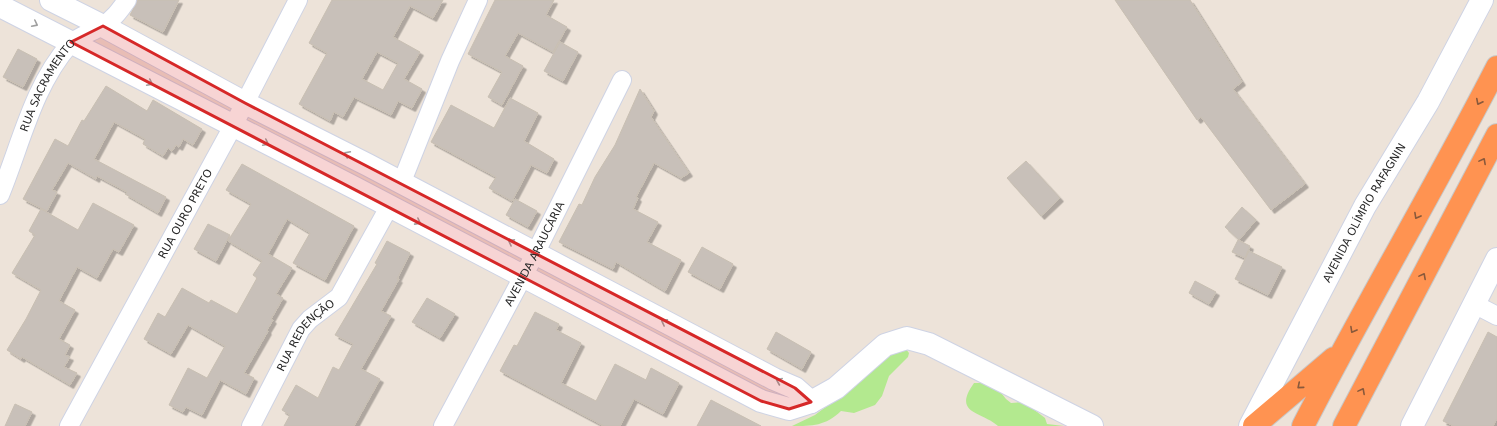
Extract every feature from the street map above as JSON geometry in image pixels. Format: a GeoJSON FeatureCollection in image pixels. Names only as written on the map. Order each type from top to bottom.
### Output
{"type":"FeatureCollection","features":[{"type":"Feature","properties":{"kind":"highway"},"geometry":{"type":"LineString","coordinates":[[1303,426],[1341,352],[1468,123],[1497,67]]}},
{"type":"Feature","properties":{"kind":"highway"},"geometry":{"type":"LineString","coordinates":[[1344,426],[1497,135]]}},
{"type":"Feature","properties":{"kind":"highway"},"geometry":{"type":"LineString","coordinates":[[1254,426],[1341,352]]}},
{"type":"Feature","properties":{"kind":"main road"},"geometry":{"type":"LineString","coordinates":[[51,0],[774,379],[796,388],[811,402]]}},
{"type":"Feature","properties":{"kind":"main road","name":"AVENIDA OLÍMPIO RAFAGNIN"},"geometry":{"type":"LineString","coordinates":[[1250,426],[1365,206],[1428,102],[1482,0]]}},
{"type":"Feature","properties":{"kind":"main road"},"geometry":{"type":"LineString","coordinates":[[0,6],[355,188],[522,277],[761,401],[789,409],[811,402],[836,388],[885,345],[907,338],[929,344],[1092,426]]}},
{"type":"Feature","properties":{"kind":"main road"},"geometry":{"type":"LineString","coordinates":[[355,188],[368,165]]}},
{"type":"Feature","properties":{"kind":"main road"},"geometry":{"type":"LineString","coordinates":[[1412,426],[1497,259]]}},
{"type":"Feature","properties":{"kind":"street","name":"RUA SACRAMENTO"},"geometry":{"type":"LineString","coordinates":[[0,195],[34,104],[52,69],[71,42],[103,26],[119,12],[127,0]]}},
{"type":"Feature","properties":{"kind":"street","name":"RUA OURO PRETO"},"geometry":{"type":"LineString","coordinates":[[69,426],[233,126],[298,0]]}},
{"type":"Feature","properties":{"kind":"street"},"geometry":{"type":"LineString","coordinates":[[401,184],[450,61],[478,0]]}},
{"type":"Feature","properties":{"kind":"street","name":"AVENIDA ARAUCÁRIA"},"geometry":{"type":"LineString","coordinates":[[443,426],[535,254],[622,80]]}},
{"type":"Feature","properties":{"kind":"street","name":"RUA REDENÇÃO"},"geometry":{"type":"LineString","coordinates":[[251,426],[302,329],[310,319],[339,297],[389,207]]}},
{"type":"Feature","properties":{"kind":"street"},"geometry":{"type":"LineString","coordinates":[[1474,304],[1497,316]]}},
{"type":"Feature","properties":{"kind":"highlighted area"},"geometry":{"type":"Polygon","coordinates":[[[103,26],[245,103],[795,388],[811,402],[789,409],[761,401],[71,42],[103,26]]]}},
{"type":"Feature","properties":{"kind":"green space"},"geometry":{"type":"Polygon","coordinates":[[[905,348],[909,353],[908,357],[889,376],[882,396],[875,405],[854,413],[841,411],[830,420],[818,424],[792,426],[815,415],[840,396],[881,359],[905,348]]]}},
{"type":"Feature","properties":{"kind":"green space"},"geometry":{"type":"Polygon","coordinates":[[[974,383],[987,383],[998,389],[1011,403],[1024,402],[1045,418],[1047,424],[1064,426],[998,426],[977,414],[967,406],[966,401],[968,393],[974,383]]]}},
{"type":"Feature","properties":{"kind":"building"},"geometry":{"type":"Polygon","coordinates":[[[138,0],[179,0],[163,32],[130,15],[138,0]]]}},
{"type":"Feature","properties":{"kind":"building"},"geometry":{"type":"Polygon","coordinates":[[[332,0],[443,0],[433,18],[410,6],[393,37],[420,52],[404,79],[422,89],[412,108],[398,101],[391,115],[354,97],[343,117],[334,112],[330,121],[299,104],[327,53],[309,43],[332,0]],[[377,52],[362,79],[383,90],[398,63],[377,52]]]}},
{"type":"Feature","properties":{"kind":"building"},"geometry":{"type":"Polygon","coordinates":[[[495,0],[554,0],[546,15],[567,27],[553,52],[518,33],[505,56],[523,66],[502,105],[488,97],[502,72],[468,54],[495,0]]]}},
{"type":"Feature","properties":{"kind":"building"},"geometry":{"type":"Polygon","coordinates":[[[1115,0],[1190,0],[1242,82],[1233,89],[1305,184],[1271,210],[1201,117],[1197,120],[1115,0]]]}},
{"type":"Feature","properties":{"kind":"building"},"geometry":{"type":"Polygon","coordinates":[[[560,42],[578,52],[563,81],[544,71],[560,42]]]}},
{"type":"Feature","properties":{"kind":"building"},"geometry":{"type":"Polygon","coordinates":[[[18,49],[37,59],[23,87],[3,77],[18,49]]]}},
{"type":"Feature","properties":{"kind":"building"},"geometry":{"type":"Polygon","coordinates":[[[106,86],[147,111],[153,100],[202,129],[193,145],[183,139],[179,147],[176,145],[172,151],[168,148],[163,156],[143,144],[145,139],[114,122],[94,159],[166,197],[158,213],[125,194],[127,192],[97,176],[96,179],[68,163],[52,190],[57,192],[47,211],[23,199],[55,139],[68,146],[82,120],[84,121],[106,86]]]}},
{"type":"Feature","properties":{"kind":"building"},"geometry":{"type":"Polygon","coordinates":[[[640,89],[654,111],[651,117],[689,173],[681,178],[654,163],[636,197],[638,198],[633,209],[658,222],[647,242],[681,260],[665,291],[616,262],[613,269],[559,242],[579,204],[582,205],[595,177],[615,145],[640,89]]]}},
{"type":"Feature","properties":{"kind":"building"},"geometry":{"type":"Polygon","coordinates":[[[510,98],[538,113],[524,141],[554,159],[547,173],[531,165],[512,201],[489,188],[496,177],[431,142],[451,105],[494,128],[510,98]]]}},
{"type":"Feature","properties":{"kind":"building"},"geometry":{"type":"Polygon","coordinates":[[[1026,161],[1060,198],[1041,216],[1007,178],[1026,161]]]}},
{"type":"Feature","properties":{"kind":"building"},"geometry":{"type":"Polygon","coordinates":[[[242,164],[354,226],[325,280],[293,263],[310,233],[287,219],[268,254],[292,268],[276,294],[283,298],[271,319],[273,320],[267,330],[268,331],[244,373],[254,378],[246,394],[220,380],[202,415],[186,407],[183,412],[169,405],[188,368],[207,378],[225,346],[188,325],[171,354],[144,339],[158,313],[165,317],[182,288],[209,303],[211,300],[237,314],[257,278],[253,275],[262,261],[228,241],[251,204],[226,190],[242,164]]]}},
{"type":"Feature","properties":{"kind":"building"},"geometry":{"type":"Polygon","coordinates":[[[515,199],[537,211],[528,227],[506,215],[515,199]]]}},
{"type":"Feature","properties":{"kind":"building"},"geometry":{"type":"Polygon","coordinates":[[[93,203],[134,225],[119,252],[113,249],[97,278],[77,267],[59,301],[75,310],[59,339],[70,345],[65,355],[70,357],[64,367],[77,373],[70,385],[7,350],[26,319],[41,290],[12,273],[35,235],[29,231],[41,209],[78,230],[93,203]]]}},
{"type":"Feature","properties":{"kind":"building"},"geometry":{"type":"Polygon","coordinates":[[[1242,207],[1256,220],[1239,240],[1225,227],[1242,207]]]}},
{"type":"Feature","properties":{"kind":"building"},"geometry":{"type":"Polygon","coordinates":[[[208,224],[230,235],[216,261],[194,249],[208,224]]]}},
{"type":"Feature","properties":{"kind":"building"},"geometry":{"type":"Polygon","coordinates":[[[1238,240],[1250,246],[1245,258],[1232,252],[1238,240]]]}},
{"type":"Feature","properties":{"kind":"building"},"geometry":{"type":"Polygon","coordinates":[[[387,241],[410,253],[397,279],[399,279],[381,311],[391,316],[361,369],[380,379],[354,426],[284,426],[290,415],[282,410],[296,385],[318,398],[333,367],[339,370],[353,344],[335,335],[377,264],[375,263],[387,241]]]}},
{"type":"Feature","properties":{"kind":"building"},"geometry":{"type":"Polygon","coordinates":[[[702,247],[733,264],[720,289],[688,272],[702,247]]]}},
{"type":"Feature","properties":{"kind":"building"},"geometry":{"type":"Polygon","coordinates":[[[1249,251],[1282,267],[1268,295],[1235,279],[1249,251]]]}},
{"type":"Feature","properties":{"kind":"building"},"geometry":{"type":"Polygon","coordinates":[[[1195,281],[1216,292],[1209,304],[1189,293],[1195,281]]]}},
{"type":"Feature","properties":{"kind":"building"},"geometry":{"type":"Polygon","coordinates":[[[427,298],[455,314],[440,338],[412,322],[427,298]]]}},
{"type":"Feature","properties":{"kind":"building"},"geometry":{"type":"Polygon","coordinates":[[[535,312],[559,324],[556,330],[581,343],[561,383],[596,401],[615,364],[646,380],[651,368],[679,383],[663,414],[634,399],[620,426],[604,426],[500,371],[514,345],[517,346],[535,312]]]}},
{"type":"Feature","properties":{"kind":"building"},"geometry":{"type":"Polygon","coordinates":[[[776,332],[811,352],[802,369],[767,349],[776,332]]]}},
{"type":"Feature","properties":{"kind":"building"},"geometry":{"type":"Polygon","coordinates":[[[1488,332],[1497,337],[1497,418],[1493,426],[1454,426],[1443,421],[1488,332]]]}},
{"type":"Feature","properties":{"kind":"building"},"geometry":{"type":"Polygon","coordinates":[[[711,400],[761,426],[697,426],[711,400]]]}},
{"type":"Feature","properties":{"kind":"building"},"geometry":{"type":"Polygon","coordinates":[[[15,404],[32,412],[25,426],[5,426],[15,404]]]}}]}
